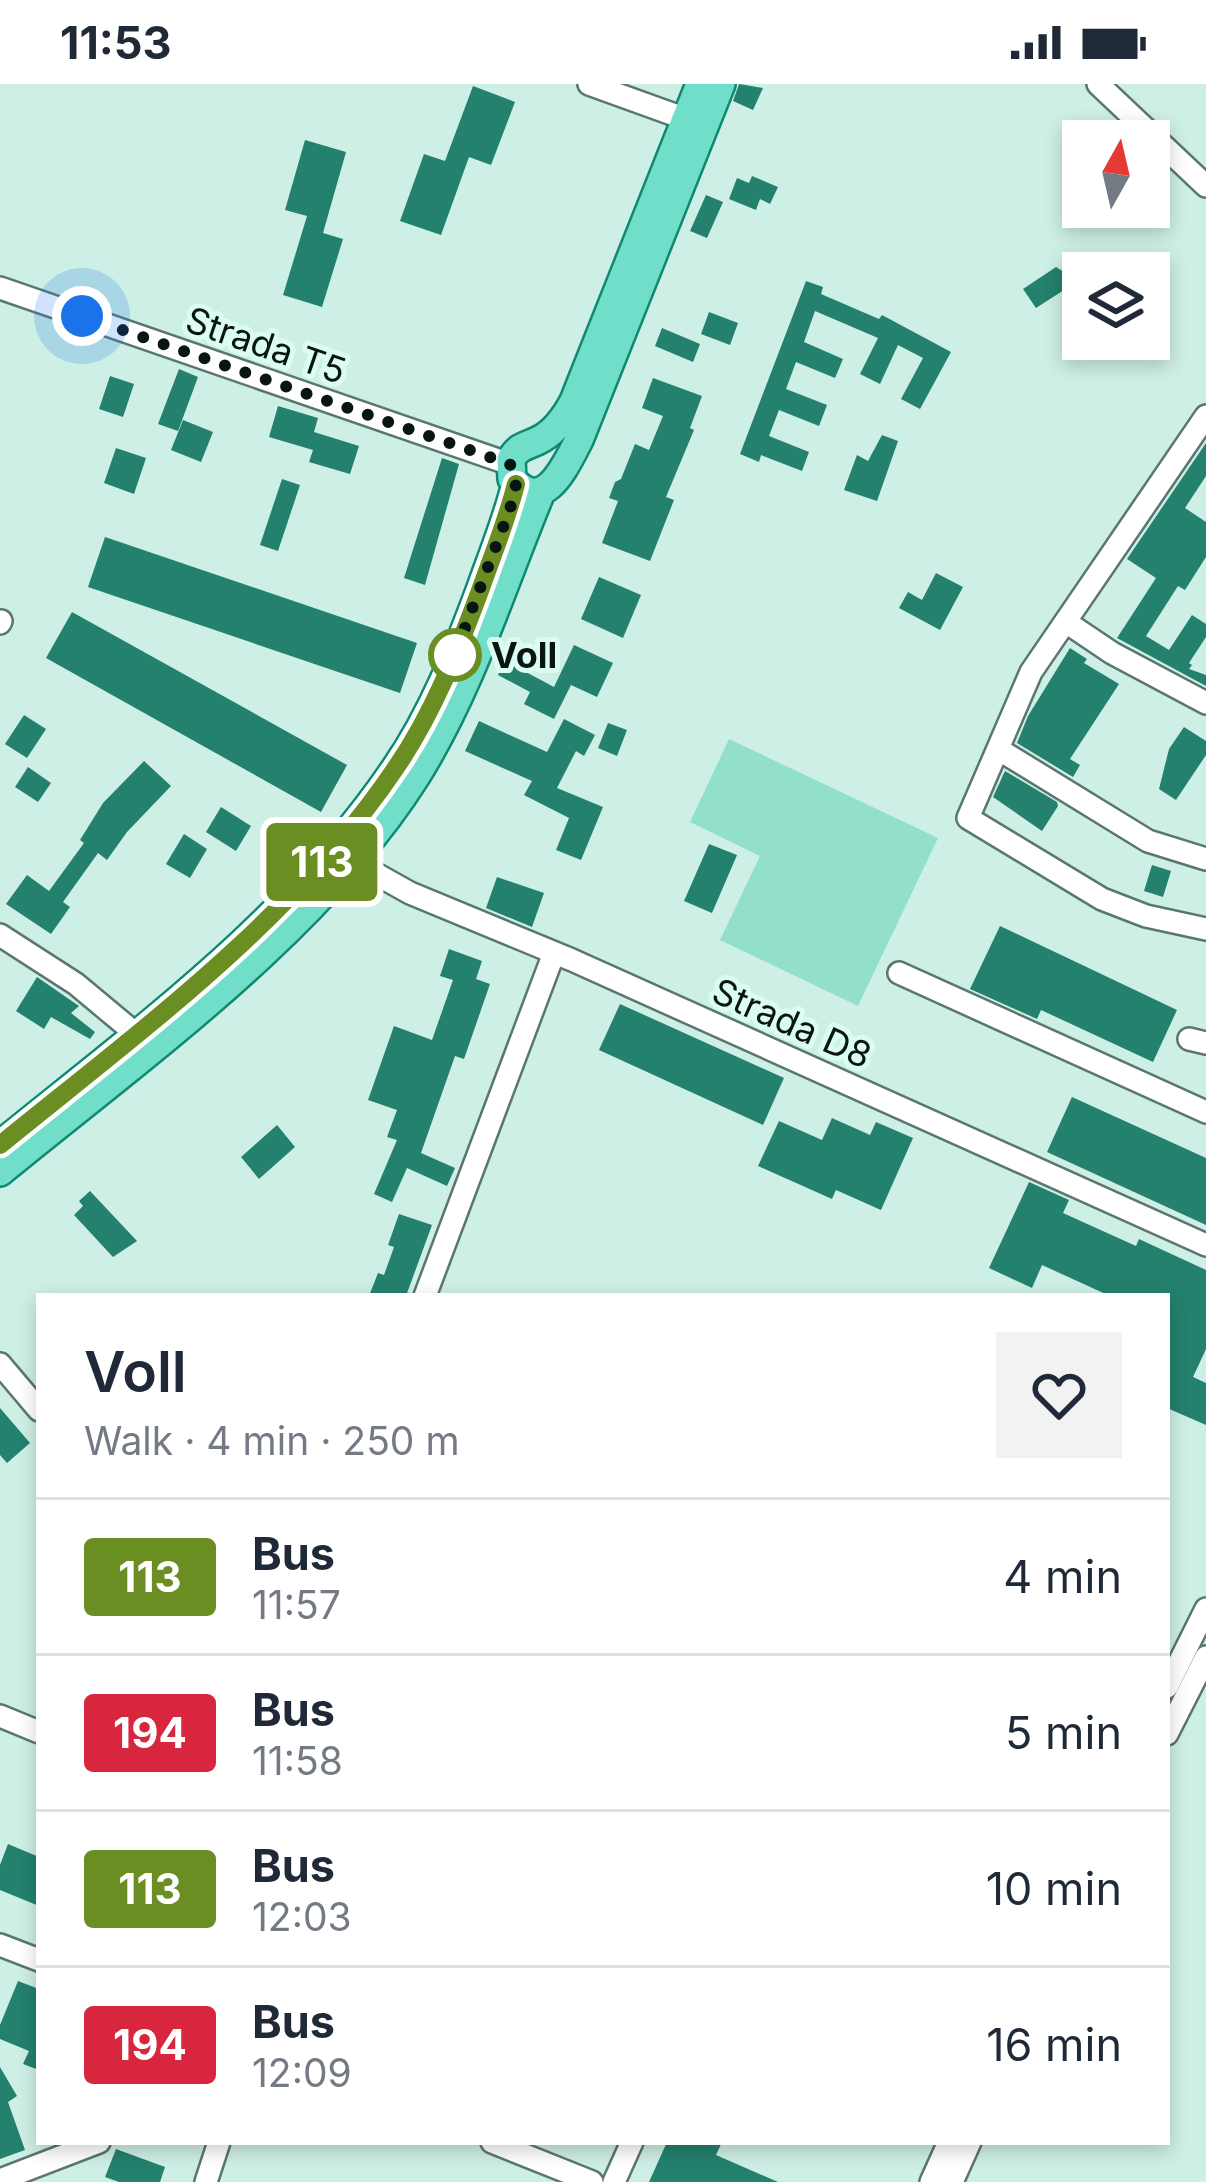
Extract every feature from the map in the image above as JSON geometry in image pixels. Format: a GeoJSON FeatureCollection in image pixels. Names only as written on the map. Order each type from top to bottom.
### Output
{"type":"FeatureCollection","features":[{"type":"Feature","properties":{"kind":"main road"},"geometry":{"type":"LineString","coordinates":[[0,1172],[262,951],[351,860],[414,779],[461,694],[522,480],[520,447],[535,442],[563,418],[574,401],[700,84]]}},
{"type":"Feature","properties":{"kind":"main road"},"geometry":{"type":"LineString","coordinates":[[522,480],[555,483],[579,440],[721,84]]}},
{"type":"Feature","properties":{"kind":"main road"},"geometry":{"type":"LineString","coordinates":[[535,442],[554,451],[560,470]]}},
{"type":"Feature","properties":{"kind":"main road"},"geometry":{"type":"LineString","coordinates":[[0,1145],[136,1034],[307,880],[397,767],[441,686],[522,480]]}},
{"type":"Feature","properties":{"kind":"street"},"geometry":{"type":"LineString","coordinates":[[589,84],[686,118]]}},
{"type":"Feature","properties":{"kind":"street"},"geometry":{"type":"LineString","coordinates":[[1098,84],[1206,186]]}},
{"type":"Feature","properties":{"kind":"street","name":"Strada T5"},"geometry":{"type":"LineString","coordinates":[[0,288],[522,480]]}},
{"type":"Feature","properties":{"kind":"street"},"geometry":{"type":"LineString","coordinates":[[1205,420],[1031,672],[968,818],[1102,899],[1146,916],[1206,929]]}},
{"type":"Feature","properties":{"kind":"street"},"geometry":{"type":"LineString","coordinates":[[1066,622],[1129,663],[1206,703]]}},
{"type":"Feature","properties":{"kind":"street"},"geometry":{"type":"LineString","coordinates":[[998,749],[1148,841],[1206,859]]}},
{"type":"Feature","properties":{"kind":"street","name":"Strada D8"},"geometry":{"type":"LineString","coordinates":[[351,860],[410,893],[1206,1245]]}},
{"type":"Feature","properties":{"kind":"street"},"geometry":{"type":"LineString","coordinates":[[0,935],[76,984],[136,1034]]}},
{"type":"Feature","properties":{"kind":"street"},"geometry":{"type":"LineString","coordinates":[[426,1293],[554,953]]}},
{"type":"Feature","properties":{"kind":"street"},"geometry":{"type":"LineString","coordinates":[[899,973],[1206,1112]]}},
{"type":"Feature","properties":{"kind":"street"},"geometry":{"type":"LineString","coordinates":[[0,1364],[36,1406]]}},
{"type":"Feature","properties":{"kind":"street"},"geometry":{"type":"LineString","coordinates":[[1170,1681],[1206,1609]]}},
{"type":"Feature","properties":{"kind":"street"},"geometry":{"type":"LineString","coordinates":[[1170,1728],[1206,1657]]}},
{"type":"Feature","properties":{"kind":"street"},"geometry":{"type":"LineString","coordinates":[[0,1716],[36,1731]]}},
{"type":"Feature","properties":{"kind":"street"},"geometry":{"type":"LineString","coordinates":[[0,1945],[36,1959]]}},
{"type":"Feature","properties":{"kind":"street"},"geometry":{"type":"LineString","coordinates":[[0,2180],[91,2145]]}},
{"type":"Feature","properties":{"kind":"street"},"geometry":{"type":"LineString","coordinates":[[206,2182],[218,2145]]}},
{"type":"Feature","properties":{"kind":"street"},"geometry":{"type":"LineString","coordinates":[[500,2145],[592,2182]]}},
{"type":"Feature","properties":{"kind":"street"},"geometry":{"type":"LineString","coordinates":[[614,2182],[631,2145]]}},
{"type":"Feature","properties":{"kind":"street"},"geometry":{"type":"LineString","coordinates":[[932,2182],[948,2145]]}},
{"type":"Feature","properties":{"kind":"street"},"geometry":{"type":"LineString","coordinates":[[952,2182],[969,2145]]}},
{"type":"Feature","properties":{"kind":"green space"},"geometry":{"type":"Polygon","coordinates":[[[729,739],[938,838],[858,1006],[720,940],[760,856],[690,822],[729,739]]]}},
{"type":"Feature","properties":{"kind":"building"},"geometry":{"type":"Polygon","coordinates":[[[739,84],[763,88],[753,110],[733,101],[739,84]]]}},
{"type":"Feature","properties":{"kind":"building"},"geometry":{"type":"Polygon","coordinates":[[[473,86],[515,102],[491,165],[469,157],[441,235],[400,221],[424,154],[445,161],[473,86]]]}},
{"type":"Feature","properties":{"kind":"building"},"geometry":{"type":"Polygon","coordinates":[[[305,140],[346,152],[323,233],[343,239],[322,307],[283,295],[307,216],[285,210],[305,140]]]}},
{"type":"Feature","properties":{"kind":"building"},"geometry":{"type":"Polygon","coordinates":[[[752,176],[778,187],[770,204],[760,199],[756,210],[729,199],[737,178],[749,183],[752,176]]]}},
{"type":"Feature","properties":{"kind":"building"},"geometry":{"type":"Polygon","coordinates":[[[706,195],[723,202],[707,238],[690,231],[706,195]]]}},
{"type":"Feature","properties":{"kind":"building"},"geometry":{"type":"Polygon","coordinates":[[[1056,267],[1062,271],[1062,291],[1036,308],[1023,289],[1056,267]]]}},
{"type":"Feature","properties":{"kind":"building"},"geometry":{"type":"Polygon","coordinates":[[[806,281],[823,287],[821,294],[879,319],[882,315],[951,352],[920,409],[901,399],[923,358],[898,345],[880,384],[860,374],[878,338],[815,311],[804,342],[843,359],[835,378],[796,362],[786,389],[827,405],[819,426],[779,410],[769,436],[809,452],[802,471],[761,455],[759,462],[740,454],[806,281]]]}},
{"type":"Feature","properties":{"kind":"building"},"geometry":{"type":"Polygon","coordinates":[[[709,312],[738,323],[730,345],[701,334],[709,312]]]}},
{"type":"Feature","properties":{"kind":"building"},"geometry":{"type":"Polygon","coordinates":[[[662,328],[700,344],[693,362],[655,346],[662,328]]]}},
{"type":"Feature","properties":{"kind":"building"},"geometry":{"type":"Polygon","coordinates":[[[179,369],[198,377],[178,431],[158,424],[179,369]]]}},
{"type":"Feature","properties":{"kind":"building"},"geometry":{"type":"Polygon","coordinates":[[[110,376],[134,384],[123,417],[99,409],[110,376]]]}},
{"type":"Feature","properties":{"kind":"building"},"geometry":{"type":"Polygon","coordinates":[[[653,378],[702,396],[690,428],[694,430],[666,497],[674,500],[650,561],[602,543],[618,501],[609,498],[615,482],[621,479],[635,444],[649,450],[663,416],[642,408],[653,378]]]}},
{"type":"Feature","properties":{"kind":"building"},"geometry":{"type":"Polygon","coordinates":[[[278,406],[318,418],[314,432],[359,446],[350,474],[309,462],[313,450],[269,437],[278,406]]]}},
{"type":"Feature","properties":{"kind":"building"},"geometry":{"type":"Polygon","coordinates":[[[183,420],[213,432],[201,462],[171,450],[183,420]]]}},
{"type":"Feature","properties":{"kind":"building"},"geometry":{"type":"Polygon","coordinates":[[[882,435],[898,441],[877,501],[844,490],[857,455],[868,461],[882,435]]]}},
{"type":"Feature","properties":{"kind":"building"},"geometry":{"type":"Polygon","coordinates":[[[1206,443],[1206,476],[1185,508],[1206,522],[1206,557],[1185,590],[1178,586],[1146,636],[1169,650],[1192,615],[1206,624],[1206,637],[1189,669],[1206,675],[1206,686],[1117,638],[1156,578],[1127,559],[1206,443]]]}},
{"type":"Feature","properties":{"kind":"building"},"geometry":{"type":"Polygon","coordinates":[[[116,448],[146,458],[134,494],[104,483],[116,448]]]}},
{"type":"Feature","properties":{"kind":"building"},"geometry":{"type":"Polygon","coordinates":[[[442,458],[459,464],[425,585],[404,578],[442,458]]]}},
{"type":"Feature","properties":{"kind":"building"},"geometry":{"type":"Polygon","coordinates":[[[282,479],[300,485],[278,551],[260,545],[282,479]]]}},
{"type":"Feature","properties":{"kind":"building"},"geometry":{"type":"Polygon","coordinates":[[[105,537],[417,643],[400,693],[88,587],[105,537]]]}},
{"type":"Feature","properties":{"kind":"building"},"geometry":{"type":"Polygon","coordinates":[[[936,573],[963,587],[940,630],[899,608],[908,592],[922,600],[936,573]]]}},
{"type":"Feature","properties":{"kind":"building"},"geometry":{"type":"Polygon","coordinates":[[[599,577],[641,595],[623,638],[581,619],[599,577]]]}},
{"type":"Feature","properties":{"kind":"building"},"geometry":{"type":"Polygon","coordinates":[[[72,612],[347,765],[321,812],[46,658],[72,612]]]}},
{"type":"Feature","properties":{"kind":"building"},"geometry":{"type":"Polygon","coordinates":[[[574,645],[613,663],[597,697],[571,685],[554,719],[524,704],[530,692],[498,675],[505,661],[554,687],[574,645]]]}},
{"type":"Feature","properties":{"kind":"building"},"geometry":{"type":"Polygon","coordinates":[[[1070,648],[1087,659],[1084,663],[1119,684],[1070,759],[1080,765],[1073,777],[1017,743],[1070,648]]]}},
{"type":"Feature","properties":{"kind":"building"},"geometry":{"type":"Polygon","coordinates":[[[24,715],[46,729],[27,758],[5,744],[24,715]]]}},
{"type":"Feature","properties":{"kind":"building"},"geometry":{"type":"Polygon","coordinates":[[[564,719],[595,735],[584,756],[576,751],[557,788],[603,807],[581,860],[556,850],[569,818],[524,795],[532,781],[465,751],[479,721],[547,752],[564,719]]]}},
{"type":"Feature","properties":{"kind":"building"},"geometry":{"type":"Polygon","coordinates":[[[608,723],[627,730],[617,756],[598,748],[608,723]]]}},
{"type":"Feature","properties":{"kind":"building"},"geometry":{"type":"Polygon","coordinates":[[[1184,727],[1206,741],[1206,755],[1176,800],[1159,789],[1169,749],[1184,727]]]}},
{"type":"Feature","properties":{"kind":"building"},"geometry":{"type":"Polygon","coordinates":[[[144,761],[171,786],[107,860],[98,853],[63,902],[70,907],[51,934],[6,904],[27,875],[49,891],[84,843],[80,840],[103,803],[144,761]]]}},
{"type":"Feature","properties":{"kind":"building"},"geometry":{"type":"Polygon","coordinates":[[[28,767],[51,783],[38,802],[15,787],[28,767]]]}},
{"type":"Feature","properties":{"kind":"building"},"geometry":{"type":"Polygon","coordinates":[[[1005,771],[1057,802],[1042,831],[993,797],[1005,771]]]}},
{"type":"Feature","properties":{"kind":"building"},"geometry":{"type":"Polygon","coordinates":[[[221,807],[251,826],[236,851],[206,832],[221,807]]]}},
{"type":"Feature","properties":{"kind":"building"},"geometry":{"type":"Polygon","coordinates":[[[184,834],[207,849],[190,878],[166,864],[184,834]]]}},
{"type":"Feature","properties":{"kind":"building"},"geometry":{"type":"Polygon","coordinates":[[[709,844],[737,855],[712,913],[684,901],[709,844]]]}},
{"type":"Feature","properties":{"kind":"building"},"geometry":{"type":"Polygon","coordinates":[[[1152,865],[1171,871],[1163,897],[1144,891],[1152,865]]]}},
{"type":"Feature","properties":{"kind":"building"},"geometry":{"type":"Polygon","coordinates":[[[497,877],[544,893],[532,927],[486,908],[497,877]]]}},
{"type":"Feature","properties":{"kind":"building"},"geometry":{"type":"Polygon","coordinates":[[[1000,926],[1177,1010],[1153,1062],[1041,1010],[1037,1019],[970,989],[1000,926]]]}},
{"type":"Feature","properties":{"kind":"building"},"geometry":{"type":"Polygon","coordinates":[[[449,949],[482,961],[476,979],[490,984],[464,1059],[455,1056],[421,1153],[455,1168],[447,1186],[407,1168],[392,1202],[374,1194],[397,1140],[387,1137],[397,1110],[368,1100],[394,1026],[432,1040],[453,980],[440,976],[449,949]]]}},
{"type":"Feature","properties":{"kind":"building"},"geometry":{"type":"Polygon","coordinates":[[[37,977],[79,1006],[71,1013],[95,1032],[90,1039],[51,1017],[44,1029],[16,1011],[37,977]]]}},
{"type":"Feature","properties":{"kind":"building"},"geometry":{"type":"Polygon","coordinates":[[[620,1004],[784,1078],[763,1125],[599,1050],[620,1004]]]}},
{"type":"Feature","properties":{"kind":"building"},"geometry":{"type":"Polygon","coordinates":[[[1072,1097],[1206,1158],[1206,1225],[1047,1152],[1072,1097]]]}},
{"type":"Feature","properties":{"kind":"building"},"geometry":{"type":"Polygon","coordinates":[[[832,1118],[870,1135],[876,1122],[913,1138],[881,1210],[836,1190],[832,1199],[758,1166],[779,1121],[822,1140],[832,1118]]]}},
{"type":"Feature","properties":{"kind":"building"},"geometry":{"type":"Polygon","coordinates":[[[277,1125],[295,1147],[259,1179],[241,1157],[277,1125]]]}},
{"type":"Feature","properties":{"kind":"building"},"geometry":{"type":"Polygon","coordinates":[[[1029,1182],[1069,1200],[1063,1213],[1136,1246],[1139,1239],[1206,1270],[1206,1349],[1193,1377],[1206,1383],[1206,1425],[1170,1409],[1170,1293],[1103,1293],[1042,1265],[1032,1288],[989,1268],[1029,1182]]]}},
{"type":"Feature","properties":{"kind":"building"},"geometry":{"type":"Polygon","coordinates":[[[90,1191],[137,1241],[113,1257],[74,1215],[83,1206],[79,1201],[90,1191]]]}},
{"type":"Feature","properties":{"kind":"building"},"geometry":{"type":"Polygon","coordinates":[[[399,1214],[432,1225],[407,1293],[370,1293],[378,1273],[384,1275],[394,1247],[388,1245],[399,1214]]]}},
{"type":"Feature","properties":{"kind":"building"},"geometry":{"type":"Polygon","coordinates":[[[0,1408],[30,1443],[7,1463],[0,1455],[0,1408]]]}},
{"type":"Feature","properties":{"kind":"building"},"geometry":{"type":"Polygon","coordinates":[[[8,1844],[36,1856],[36,1905],[0,1890],[0,1865],[8,1844]]]}},
{"type":"Feature","properties":{"kind":"building"},"geometry":{"type":"Polygon","coordinates":[[[18,1981],[36,1988],[36,2069],[23,2064],[29,2051],[0,2039],[0,2025],[18,1981]]]}},
{"type":"Feature","properties":{"kind":"building"},"geometry":{"type":"Polygon","coordinates":[[[0,2067],[17,2096],[8,2102],[25,2150],[0,2159],[0,2067]]]}},
{"type":"Feature","properties":{"kind":"building"},"geometry":{"type":"Polygon","coordinates":[[[666,2145],[721,2145],[716,2155],[778,2182],[649,2182],[666,2145]]]}},
{"type":"Feature","properties":{"kind":"building"},"geometry":{"type":"Polygon","coordinates":[[[116,2149],[165,2167],[160,2182],[119,2182],[105,2177],[116,2149]]]}},
{"type":"Feature","properties":{"kind":"bus line","name":"113"},"geometry":{"type":"LineString","coordinates":[[0,1145],[248,937],[307,880],[350,829],[397,767],[441,686],[504,527],[516,484]]}},
{"type":"Feature","properties":{"kind":"place","name":"Voll"},"geometry":{"type":"Point","coordinates":[455,655]}},
{"type":"Feature","properties":{"kind":"route"},"geometry":{"type":"LineString","coordinates":[[82,316],[510,464],[516,484],[510,509],[452,662],[455,655]]}}]}
